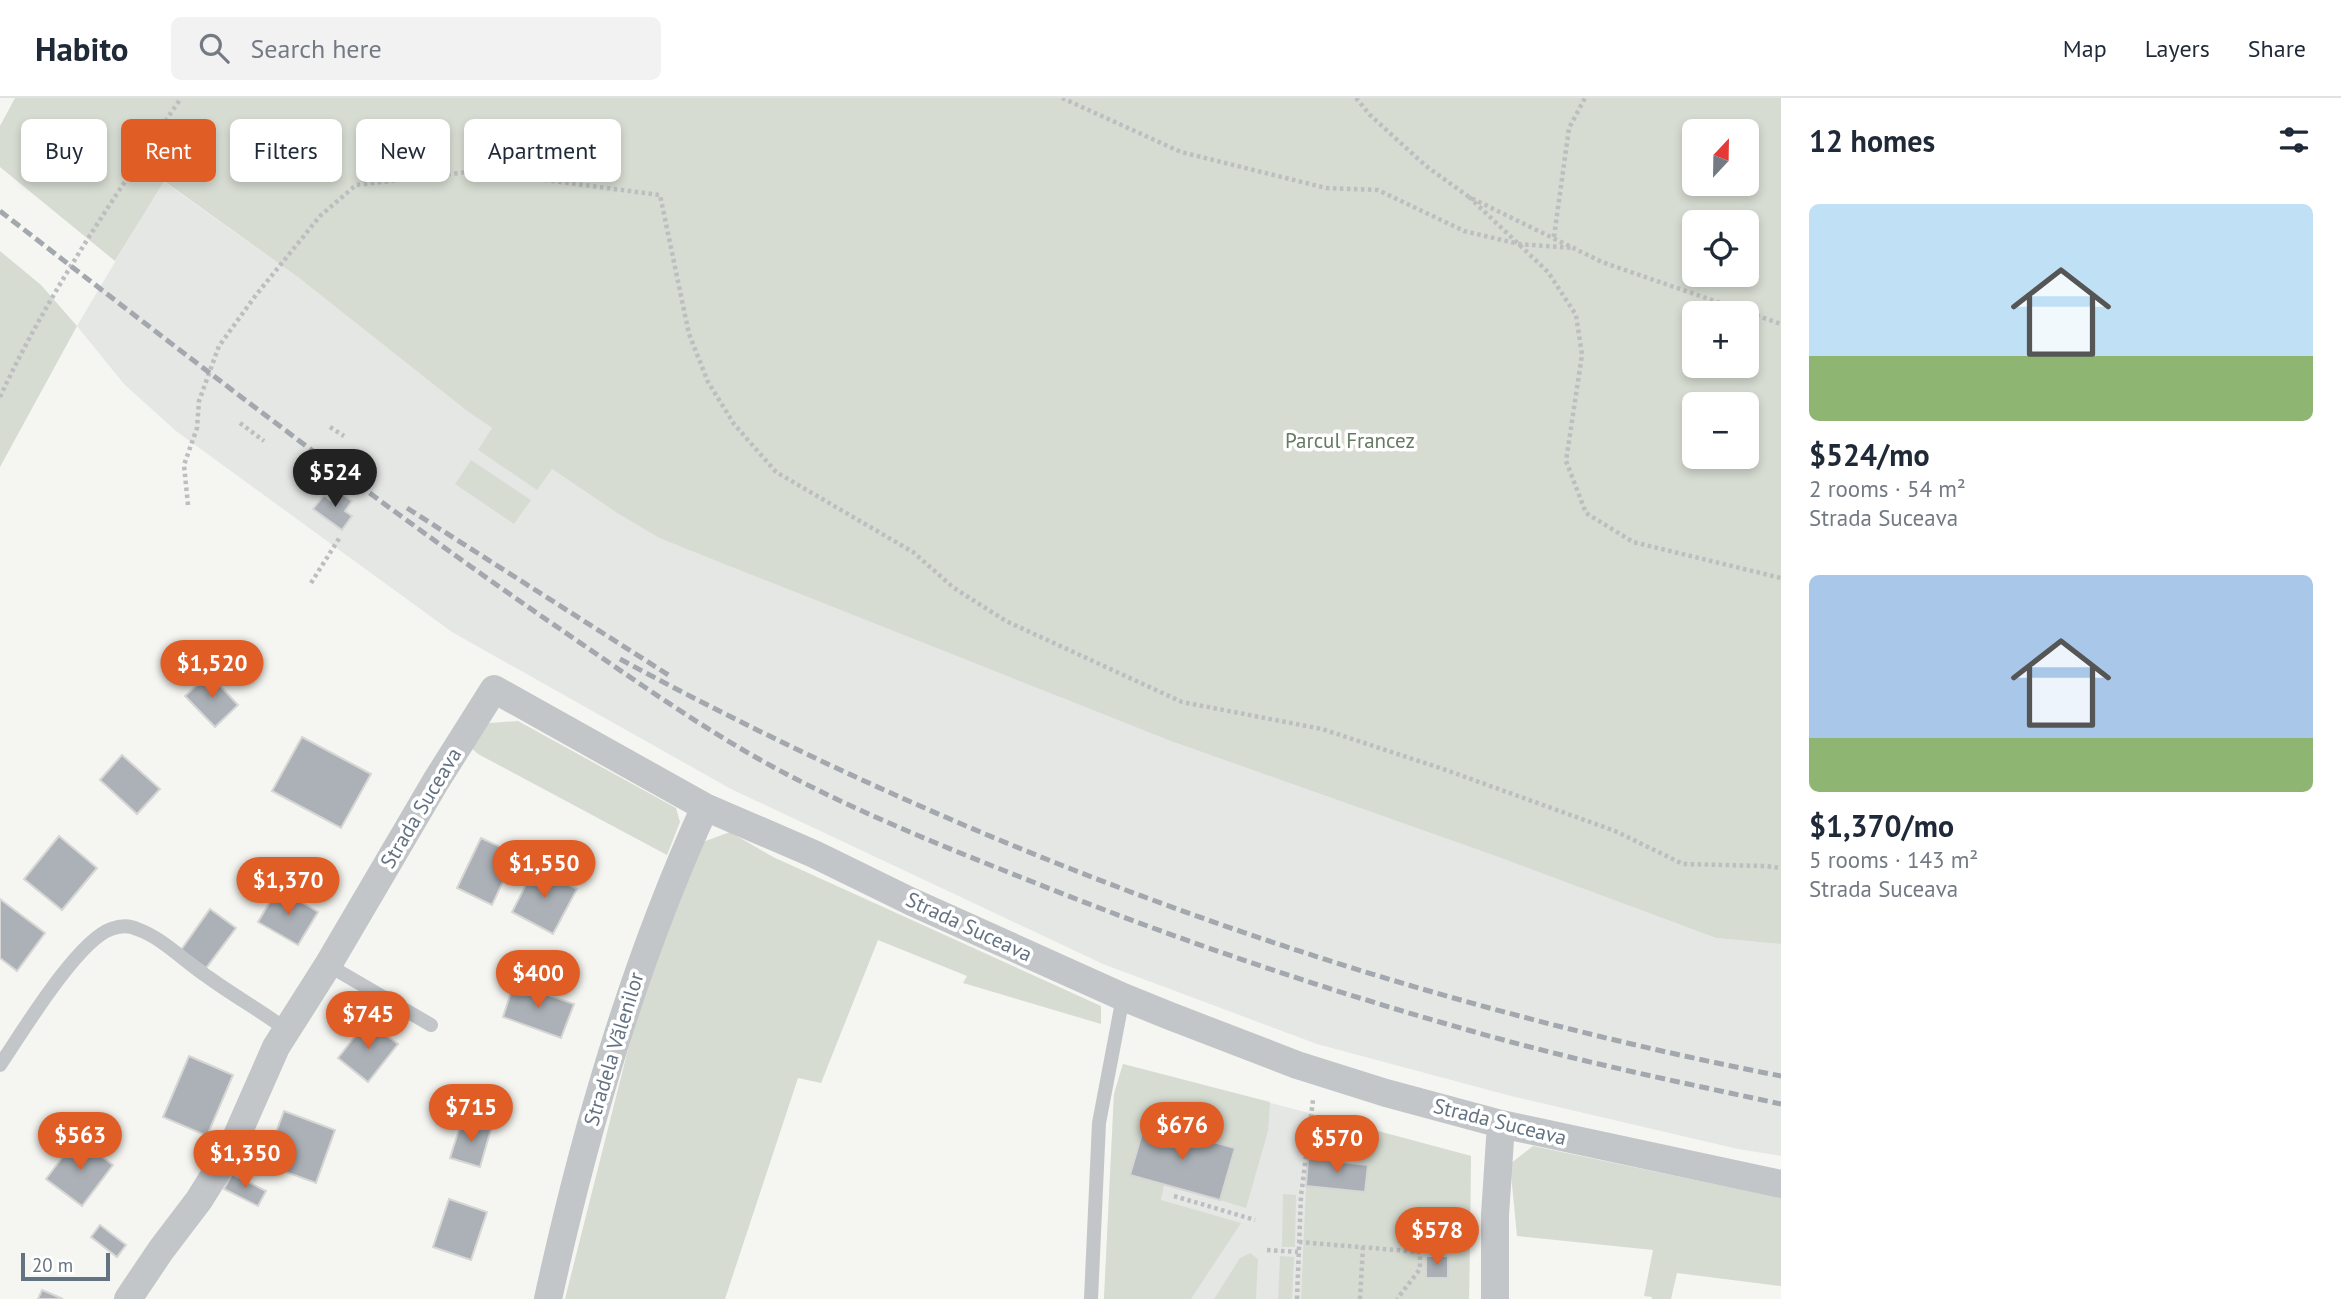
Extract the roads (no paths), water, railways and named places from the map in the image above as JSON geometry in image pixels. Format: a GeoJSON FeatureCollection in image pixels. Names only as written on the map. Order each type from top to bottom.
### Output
{"type":"FeatureCollection","features":[{"type":"Feature","properties":{"kind":"street","name":"Strada Suceava"},"geometry":{"type":"LineString","coordinates":[[128,1299],[199,1200],[232,1147],[276,1047],[328,965],[436,780],[494,689],[705,807],[814,854],[912,902],[1123,998],[1317,1071],[1501,1124],[1781,1184]]}},
{"type":"Feature","properties":{"kind":"street","name":"Stradela Vălenilor"},"geometry":{"type":"LineString","coordinates":[[548,1299],[583,1150],[625,1009],[655,924],[705,807]]}},
{"type":"Feature","properties":{"kind":"street"},"geometry":{"type":"LineString","coordinates":[[1495,1299],[1495,1215],[1501,1124]]}},
{"type":"Feature","properties":{"kind":"lane"},"geometry":{"type":"LineString","coordinates":[[0,1065],[43,999],[88,945],[109,930],[127,926],[136,928],[158,941],[288,1031]]}},
{"type":"Feature","properties":{"kind":"lane"},"geometry":{"type":"LineString","coordinates":[[328,965],[431,1025]]}},
{"type":"Feature","properties":{"kind":"lane"},"geometry":{"type":"LineString","coordinates":[[1091,1299],[1099,1123],[1123,998]]}},
{"type":"Feature","properties":{"kind":"railway"},"geometry":{"type":"LineString","coordinates":[[0,211],[269,418],[475,569],[697,721],[760,760],[821,792],[972,858],[1087,903],[1307,981],[1513,1043],[1781,1104]]}},
{"type":"Feature","properties":{"kind":"railway"},"geometry":{"type":"LineString","coordinates":[[407,508],[670,676]]}},
{"type":"Feature","properties":{"kind":"railway"},"geometry":{"type":"LineString","coordinates":[[620,659],[758,730],[898,796],[1040,857],[1185,912],[1331,961],[1480,1005],[1629,1043],[1781,1076]]}},
{"type":"Feature","properties":{"kind":"park label","name":"Parcul Francez"},"geometry":{"type":"Point","coordinates":[1350,441]}}]}
